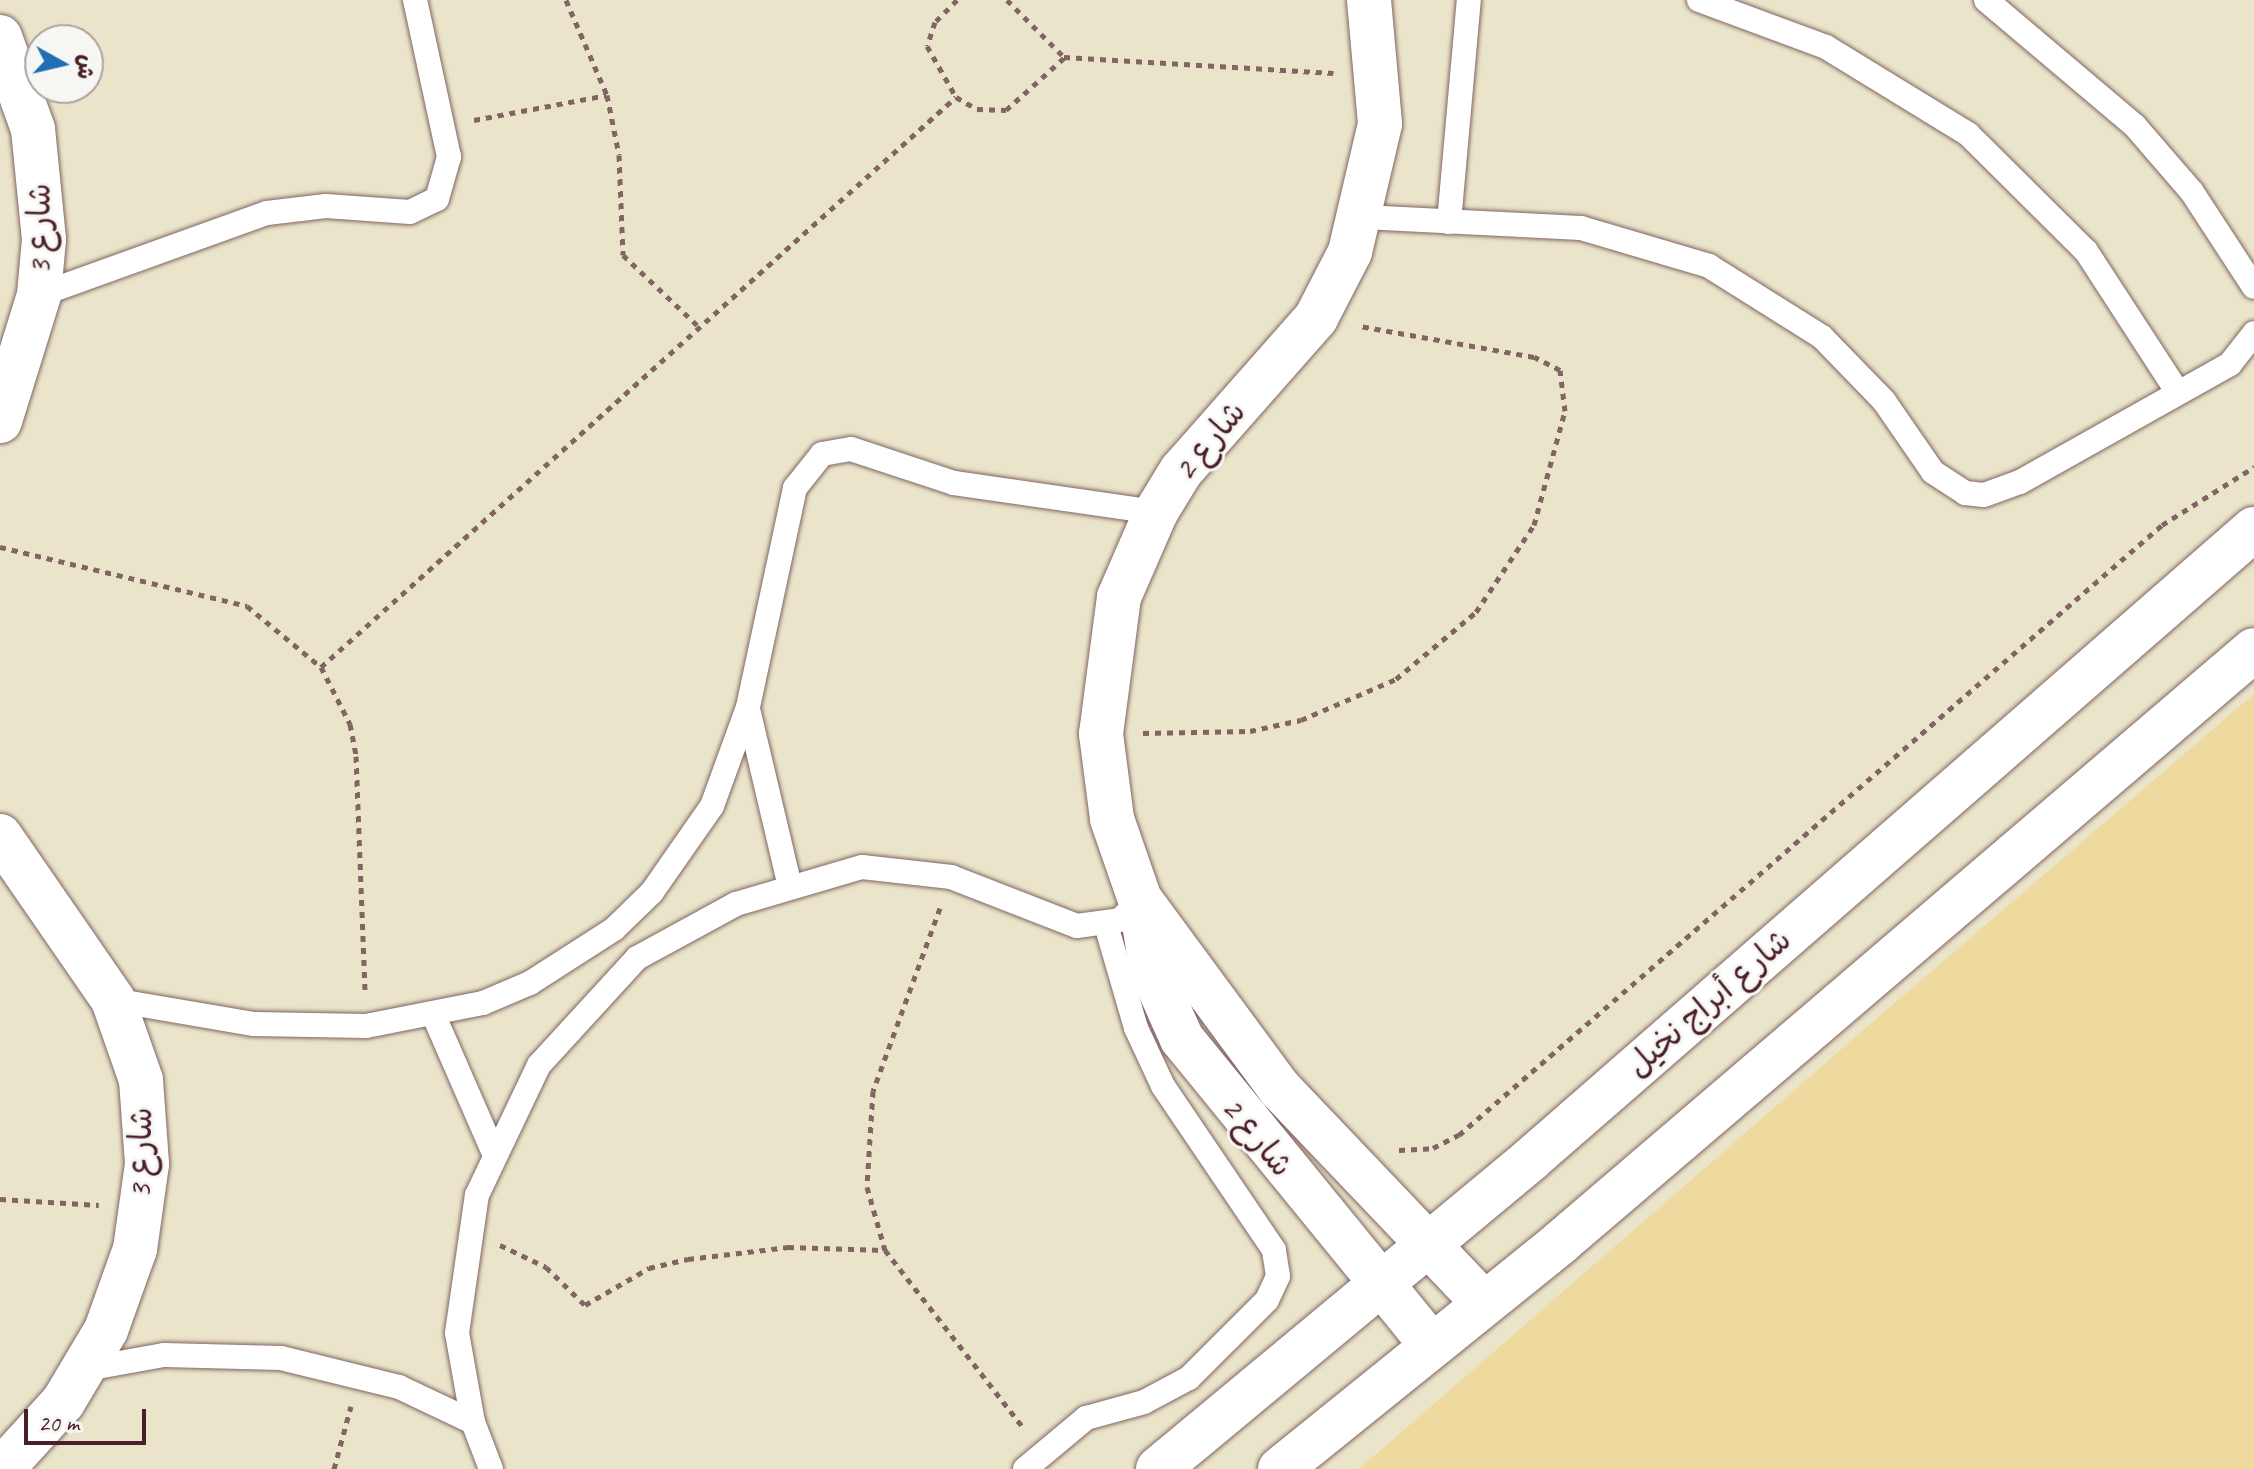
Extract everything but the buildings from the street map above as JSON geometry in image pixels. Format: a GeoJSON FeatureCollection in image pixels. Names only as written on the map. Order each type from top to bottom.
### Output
{"type":"FeatureCollection","features":[{"type":"Feature","properties":{"kind":"street","name":"شارع 2"},"geometry":{"type":"LineString","coordinates":[[1369,0],[1381,76],[1363,217],[1316,318],[1181,471],[1156,512],[1112,627],[1101,734],[1112,819],[1140,900],[1152,972],[1182,1039],[1376,1281],[1430,1343]]}},
{"type":"Feature","properties":{"kind":"street","name":"شارع 3"},"geometry":{"type":"LineString","coordinates":[[0,37],[33,129],[43,184],[39,295],[0,421]]}},
{"type":"Feature","properties":{"kind":"street","name":"شارع أبراج نخيل"},"geometry":{"type":"LineString","coordinates":[[1158,1469],[1376,1281],[1531,1159],[2254,529]]}},
{"type":"Feature","properties":{"kind":"street"},"geometry":{"type":"LineString","coordinates":[[1280,1469],[1483,1302],[2254,650]]}},
{"type":"Feature","properties":{"kind":"street","name":"شارع 3"},"geometry":{"type":"LineString","coordinates":[[0,836],[113,1000],[141,1080],[147,1164],[142,1206],[123,1290],[86,1369],[2,1469]]}},
{"type":"Feature","properties":{"kind":"street","name":"شارع 2"},"geometry":{"type":"LineString","coordinates":[[1140,900],[1263,1067],[1350,1165],[1483,1302]]}},
{"type":"Feature","properties":{"kind":"lane"},"geometry":{"type":"LineString","coordinates":[[39,295],[267,213],[425,208],[449,172],[443,127],[415,0]]}},
{"type":"Feature","properties":{"kind":"lane"},"geometry":{"type":"LineString","coordinates":[[1449,222],[1469,0]]}},
{"type":"Feature","properties":{"kind":"lane"},"geometry":{"type":"LineString","coordinates":[[1699,0],[1752,8],[1899,87],[1968,134],[2086,251],[2177,391]]}},
{"type":"Feature","properties":{"kind":"lane"},"geometry":{"type":"LineString","coordinates":[[1986,0],[2135,126],[2192,192],[2254,287]]}},
{"type":"Feature","properties":{"kind":"lane"},"geometry":{"type":"LineString","coordinates":[[1363,217],[1581,228],[1667,249],[1749,286],[1822,337],[1884,401],[1933,472],[1965,493],[2003,491],[2230,364],[2254,333]]}},
{"type":"Feature","properties":{"kind":"lane"},"geometry":{"type":"LineString","coordinates":[[113,1000],[254,1024],[366,1026],[434,1016],[530,983],[614,929],[652,892],[712,806],[748,707],[795,488],[822,454],[851,449],[954,483],[1156,512]]}},
{"type":"Feature","properties":{"kind":"lane"},"geometry":{"type":"LineString","coordinates":[[748,707],[789,883]]}},
{"type":"Feature","properties":{"kind":"lane"},"geometry":{"type":"LineString","coordinates":[[491,1469],[473,1422],[457,1333],[466,1242],[493,1151],[568,1026],[637,958],[789,883],[862,867],[951,877],[1077,926],[1106,925],[1140,900]]}},
{"type":"Feature","properties":{"kind":"lane"},"geometry":{"type":"LineString","coordinates":[[1033,1460],[1096,1413],[1144,1402],[1189,1378],[1267,1300],[1278,1276],[1274,1250],[1163,1086],[1136,1028],[1106,925]]}},
{"type":"Feature","properties":{"kind":"lane"},"geometry":{"type":"LineString","coordinates":[[614,929],[637,958]]}},
{"type":"Feature","properties":{"kind":"lane"},"geometry":{"type":"LineString","coordinates":[[434,1016],[493,1151]]}},
{"type":"Feature","properties":{"kind":"lane"},"geometry":{"type":"LineString","coordinates":[[86,1369],[203,1353],[281,1358],[360,1374],[473,1422]]}},
{"type":"Feature","properties":{"kind":"path"},"geometry":{"type":"LineString","coordinates":[[566,0],[607,95],[619,155],[623,255],[698,326]]}},
{"type":"Feature","properties":{"kind":"path"},"geometry":{"type":"LineString","coordinates":[[957,0],[935,22],[927,46],[956,97],[977,109],[1006,110],[1064,57]]}},
{"type":"Feature","properties":{"kind":"path"},"geometry":{"type":"LineString","coordinates":[[1007,0],[1064,57],[1381,76]]}},
{"type":"Feature","properties":{"kind":"path"},"geometry":{"type":"LineString","coordinates":[[443,127],[607,95]]}},
{"type":"Feature","properties":{"kind":"path"},"geometry":{"type":"LineString","coordinates":[[321,667],[956,97]]}},
{"type":"Feature","properties":{"kind":"path"},"geometry":{"type":"LineString","coordinates":[[1101,734],[1250,731],[1351,703],[1396,679],[1458,630],[1508,570],[1534,525],[1565,411],[1560,370],[1534,357],[1316,318]]}},
{"type":"Feature","properties":{"kind":"path"},"geometry":{"type":"LineString","coordinates":[[1350,1165],[1376,1145],[1418,1151],[1459,1135],[2162,525],[2254,467]]}},
{"type":"Feature","properties":{"kind":"path"},"geometry":{"type":"LineString","coordinates":[[0,547],[247,606],[321,667],[350,724],[356,756],[366,1026]]}},
{"type":"Feature","properties":{"kind":"path"},"geometry":{"type":"LineString","coordinates":[[951,877],[867,1123],[867,1187],[885,1250],[1033,1460]]}},
{"type":"Feature","properties":{"kind":"path"},"geometry":{"type":"LineString","coordinates":[[0,1199],[142,1206]]}},
{"type":"Feature","properties":{"kind":"path"},"geometry":{"type":"LineString","coordinates":[[466,1242],[528,1256],[585,1305],[649,1268],[688,1259],[788,1247],[885,1250]]}},
{"type":"Feature","properties":{"kind":"path"},"geometry":{"type":"LineString","coordinates":[[334,1469],[360,1374]]}},
{"type":"Feature","properties":{"kind":"sand"},"geometry":{"type":"Polygon","coordinates":[[[2254,694],[2254,1469],[1359,1469],[1883,1013],[2254,694]]]}}]}
